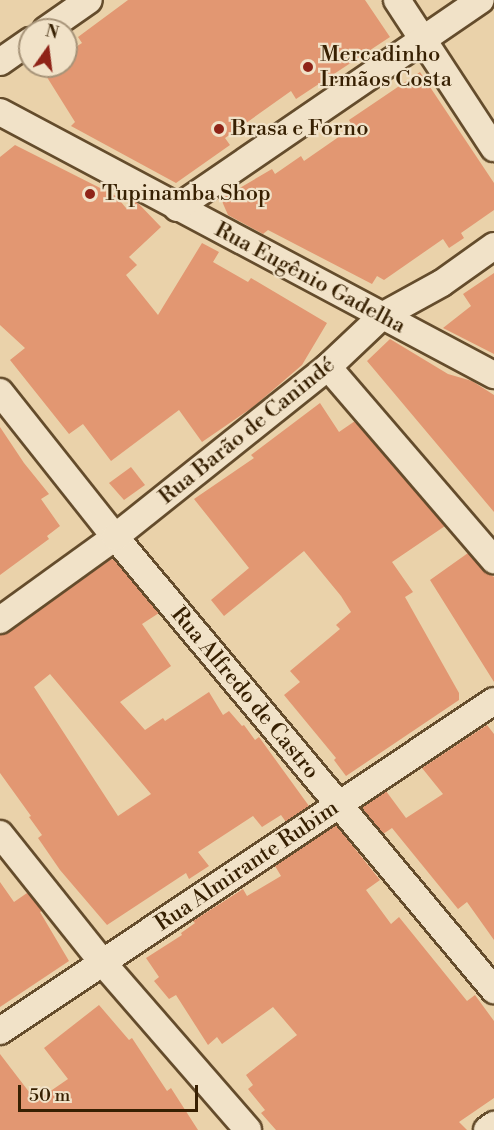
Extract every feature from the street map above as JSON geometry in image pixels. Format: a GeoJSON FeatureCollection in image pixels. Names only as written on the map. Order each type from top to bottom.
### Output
{"type":"FeatureCollection","features":[{"type":"Feature","properties":{"kind":"street"},"geometry":{"type":"LineString","coordinates":[[63,18],[89,0]]}},
{"type":"Feature","properties":{"kind":"street"},"geometry":{"type":"LineString","coordinates":[[397,0],[494,148]]}},
{"type":"Feature","properties":{"kind":"street"},"geometry":{"type":"LineString","coordinates":[[177,208],[481,0]]}},
{"type":"Feature","properties":{"kind":"street"},"geometry":{"type":"LineString","coordinates":[[0,62],[18,49]]}},
{"type":"Feature","properties":{"kind":"street","name":"Rua Eugênio Gadelha"},"geometry":{"type":"LineString","coordinates":[[0,112],[494,375]]}},
{"type":"Feature","properties":{"kind":"street","name":"Rua Barão de Canindé"},"geometry":{"type":"LineString","coordinates":[[0,620],[115,537],[328,367],[382,316],[442,283],[494,246]]}},
{"type":"Feature","properties":{"kind":"street"},"geometry":{"type":"LineString","coordinates":[[328,367],[494,561]]}},
{"type":"Feature","properties":{"kind":"street","name":"Rua Alfredo de Castro"},"geometry":{"type":"LineString","coordinates":[[0,392],[115,537],[494,990]]}},
{"type":"Feature","properties":{"kind":"street","name":"Rua Almirante Rubim"},"geometry":{"type":"LineString","coordinates":[[0,1031],[494,701]]}},
{"type":"Feature","properties":{"kind":"street"},"geometry":{"type":"LineString","coordinates":[[0,834],[103,963],[248,1130]]}},
{"type":"Feature","properties":{"kind":"street"},"geometry":{"type":"LineString","coordinates":[[487,1130],[494,1125]]}},
{"type":"Feature","properties":{"kind":"building"},"geometry":{"type":"Polygon","coordinates":[[[128,0],[365,0],[390,37],[296,99],[291,91],[225,138],[230,145],[176,183],[71,126],[75,122],[48,78],[78,78],[78,46],[82,43],[78,37],[128,0]]]}},
{"type":"Feature","properties":{"kind":"building"},"geometry":{"type":"Polygon","coordinates":[[[420,72],[494,183],[494,210],[461,233],[464,238],[449,248],[443,239],[384,280],[377,276],[372,284],[268,230],[263,234],[228,215],[221,199],[272,169],[275,174],[301,156],[304,161],[353,127],[349,120],[420,72]]]}},
{"type":"Feature","properties":{"kind":"building"},"geometry":{"type":"Polygon","coordinates":[[[15,145],[116,196],[126,208],[136,201],[161,227],[129,257],[137,265],[126,275],[158,315],[202,243],[219,252],[213,262],[248,282],[251,278],[327,323],[302,365],[253,407],[202,442],[179,410],[111,461],[83,424],[69,434],[10,360],[25,348],[0,325],[0,157],[15,145]]]}},
{"type":"Feature","properties":{"kind":"building"},"geometry":{"type":"Polygon","coordinates":[[[494,273],[494,354],[443,328],[471,306],[463,294],[494,273]]]}},
{"type":"Feature","properties":{"kind":"building"},"geometry":{"type":"Polygon","coordinates":[[[390,339],[448,374],[472,381],[494,395],[494,512],[367,361],[390,339]]]}},
{"type":"Feature","properties":{"kind":"building"},"geometry":{"type":"Polygon","coordinates":[[[320,403],[339,432],[355,421],[445,526],[392,562],[413,592],[405,597],[459,693],[459,700],[346,776],[334,760],[336,758],[284,695],[300,682],[290,671],[340,629],[336,625],[351,612],[341,596],[304,551],[224,616],[211,600],[249,568],[194,499],[254,458],[251,455],[320,403]]]}},
{"type":"Feature","properties":{"kind":"building"},"geometry":{"type":"Polygon","coordinates":[[[0,427],[24,463],[49,494],[41,499],[60,526],[47,536],[49,539],[0,575],[0,427]]]}},
{"type":"Feature","properties":{"kind":"building"},"geometry":{"type":"Polygon","coordinates":[[[131,467],[145,485],[124,500],[109,483],[131,467]]]}},
{"type":"Feature","properties":{"kind":"building"},"geometry":{"type":"Polygon","coordinates":[[[468,553],[483,570],[494,577],[494,682],[430,580],[468,553]]]}},
{"type":"Feature","properties":{"kind":"building"},"geometry":{"type":"Polygon","coordinates":[[[110,559],[115,560],[159,613],[142,624],[171,666],[120,702],[145,730],[163,718],[165,721],[209,692],[223,715],[229,711],[242,726],[244,725],[255,740],[259,737],[309,806],[286,822],[281,815],[262,827],[253,816],[198,852],[209,866],[189,879],[186,873],[107,925],[60,870],[38,838],[42,835],[29,817],[31,816],[0,773],[0,635],[9,632],[110,559]],[[50,674],[34,687],[118,816],[151,794],[50,674]]]}},
{"type":"Feature","properties":{"kind":"building"},"geometry":{"type":"Polygon","coordinates":[[[487,725],[494,734],[494,940],[467,902],[458,909],[392,828],[383,834],[361,808],[386,791],[406,818],[443,794],[422,768],[487,725]]]}},
{"type":"Feature","properties":{"kind":"building"},"geometry":{"type":"Polygon","coordinates":[[[336,825],[380,880],[366,890],[391,924],[399,917],[467,1001],[475,995],[494,1021],[494,1098],[459,1122],[467,1130],[276,1130],[261,1113],[265,1110],[248,1089],[253,1085],[246,1075],[297,1035],[273,1007],[222,1044],[217,1037],[208,1045],[176,995],[169,999],[154,981],[159,977],[146,958],[182,935],[181,933],[195,923],[193,921],[243,889],[247,896],[281,876],[275,866],[336,825]]]}},
{"type":"Feature","properties":{"kind":"building"},"geometry":{"type":"Polygon","coordinates":[[[0,882],[14,902],[27,893],[32,898],[42,911],[40,912],[69,961],[0,1007],[0,882]]]}},
{"type":"Feature","properties":{"kind":"building"},"geometry":{"type":"Polygon","coordinates":[[[99,1005],[129,1040],[132,1038],[167,1091],[171,1088],[198,1130],[0,1130],[0,1054],[36,1101],[68,1079],[44,1048],[99,1005]]]}},
{"type":"Feature","properties":{"kind":"place","name":"Mercadinho Irmãos Costa"},"geometry":{"type":"Point","coordinates":[308,67]}},
{"type":"Feature","properties":{"kind":"place","name":"Brasa e Forno"},"geometry":{"type":"Point","coordinates":[219,129]}},
{"type":"Feature","properties":{"kind":"place","name":"Tupinamba Shop"},"geometry":{"type":"Point","coordinates":[90,194]}}]}
